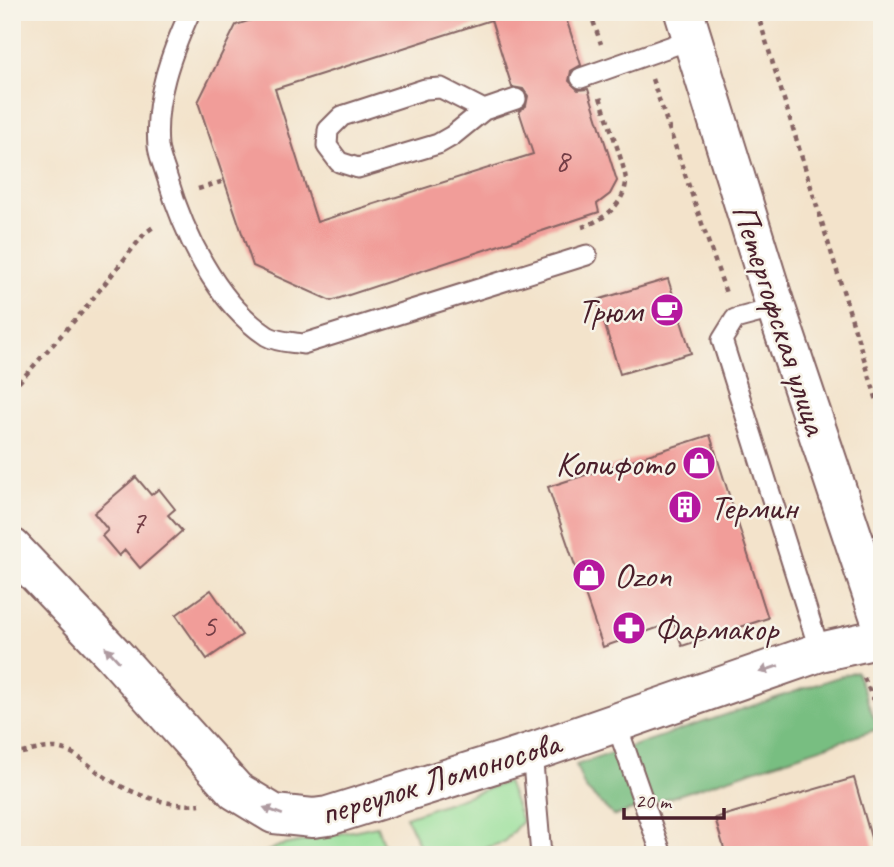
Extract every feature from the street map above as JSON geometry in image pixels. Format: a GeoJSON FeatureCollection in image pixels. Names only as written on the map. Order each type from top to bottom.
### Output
{"type":"FeatureCollection","features":[{"type":"Feature","properties":{"kind":"street","name":"Петергофская улица"},"geometry":{"type":"LineString","coordinates":[[688,26],[776,308],[882,623]]}},
{"type":"Feature","properties":{"kind":"street","name":"переулок Ломоносова"},"geometry":{"type":"LineString","coordinates":[[12,548],[114,655],[236,791],[274,814],[313,818],[328,816],[532,752],[820,652],[882,638]]}},
{"type":"Feature","properties":{"kind":"lane"},"geometry":{"type":"LineString","coordinates":[[190,12],[170,58],[161,98],[158,147],[177,210],[196,253],[239,313],[270,338],[303,344],[587,256]]}},
{"type":"Feature","properties":{"kind":"lane"},"geometry":{"type":"LineString","coordinates":[[594,73],[688,26]]}},
{"type":"Feature","properties":{"kind":"lane"},"geometry":{"type":"LineString","coordinates":[[484,110],[441,89],[425,89],[342,116],[328,130],[327,146],[339,162],[358,168],[438,144],[484,110],[516,99]]}},
{"type":"Feature","properties":{"kind":"lane"},"geometry":{"type":"LineString","coordinates":[[776,308],[735,319],[722,340],[820,652]]}},
{"type":"Feature","properties":{"kind":"lane"},"geometry":{"type":"LineString","coordinates":[[616,723],[662,855]]}},
{"type":"Feature","properties":{"kind":"lane"},"geometry":{"type":"LineString","coordinates":[[532,752],[541,855]]}},
{"type":"Feature","properties":{"kind":"path"},"geometry":{"type":"LineString","coordinates":[[587,256],[578,228],[605,216],[619,201],[626,180],[594,73],[590,12]]}},
{"type":"Feature","properties":{"kind":"path"},"geometry":{"type":"LineString","coordinates":[[757,12],[882,417]]}},
{"type":"Feature","properties":{"kind":"path"},"geometry":{"type":"LineString","coordinates":[[194,191],[224,181]]}},
{"type":"Feature","properties":{"kind":"path"},"geometry":{"type":"LineString","coordinates":[[12,390],[76,320],[145,233],[177,210]]}},
{"type":"Feature","properties":{"kind":"path"},"geometry":{"type":"LineString","coordinates":[[12,755],[56,748],[74,754],[105,776],[133,791],[162,802],[189,805],[207,803],[236,791]]}},
{"type":"Feature","properties":{"kind":"green space"},"geometry":{"type":"Polygon","coordinates":[[[856,671],[878,729],[614,816],[585,788],[576,765],[856,671]]]}},
{"type":"Feature","properties":{"kind":"green space"},"geometry":{"type":"Polygon","coordinates":[[[507,782],[522,821],[504,842],[465,855],[424,855],[406,817],[507,782]]]}},
{"type":"Feature","properties":{"kind":"green space"},"geometry":{"type":"Polygon","coordinates":[[[377,826],[387,855],[259,855],[279,846],[377,826]]]}},
{"type":"Feature","properties":{"kind":"building"},"geometry":{"type":"Polygon","coordinates":[[[275,12],[564,12],[581,65],[571,71],[569,81],[578,90],[588,89],[617,181],[610,194],[597,204],[599,212],[331,301],[253,266],[198,102],[236,25],[275,12]],[[491,20],[275,89],[317,222],[533,154],[519,111],[526,106],[528,96],[523,89],[512,87],[491,20]]]}},
{"type":"Feature","properties":{"kind":"building"},"geometry":{"type":"Polygon","coordinates":[[[668,279],[691,353],[620,374],[597,300],[668,279]]]}},
{"type":"Feature","properties":{"kind":"building"},"geometry":{"type":"Polygon","coordinates":[[[710,435],[768,618],[682,646],[674,622],[603,647],[548,487],[710,435]]]}},
{"type":"Feature","properties":{"kind":"building"},"geometry":{"type":"Polygon","coordinates":[[[136,477],[151,495],[159,489],[175,509],[168,515],[182,531],[140,568],[125,550],[119,556],[102,536],[108,530],[94,513],[136,477]]]}},
{"type":"Feature","properties":{"kind":"building"},"geometry":{"type":"Polygon","coordinates":[[[211,590],[242,635],[207,659],[176,615],[211,590]]]}},
{"type":"Feature","properties":{"kind":"building"},"geometry":{"type":"Polygon","coordinates":[[[854,778],[876,855],[726,855],[715,818],[854,778]]]}},
{"type":"Feature","properties":{"kind":"place","name":"Трюм"},"geometry":{"type":"Point","coordinates":[667,310]}},
{"type":"Feature","properties":{"kind":"place","name":"Копифото"},"geometry":{"type":"Point","coordinates":[699,463]}},
{"type":"Feature","properties":{"kind":"place","name":"Термин"},"geometry":{"type":"Point","coordinates":[685,507]}},
{"type":"Feature","properties":{"kind":"place","name":"Ozon"},"geometry":{"type":"Point","coordinates":[589,575]}},
{"type":"Feature","properties":{"kind":"place","name":"Фармакор"},"geometry":{"type":"Point","coordinates":[629,628]}}]}
